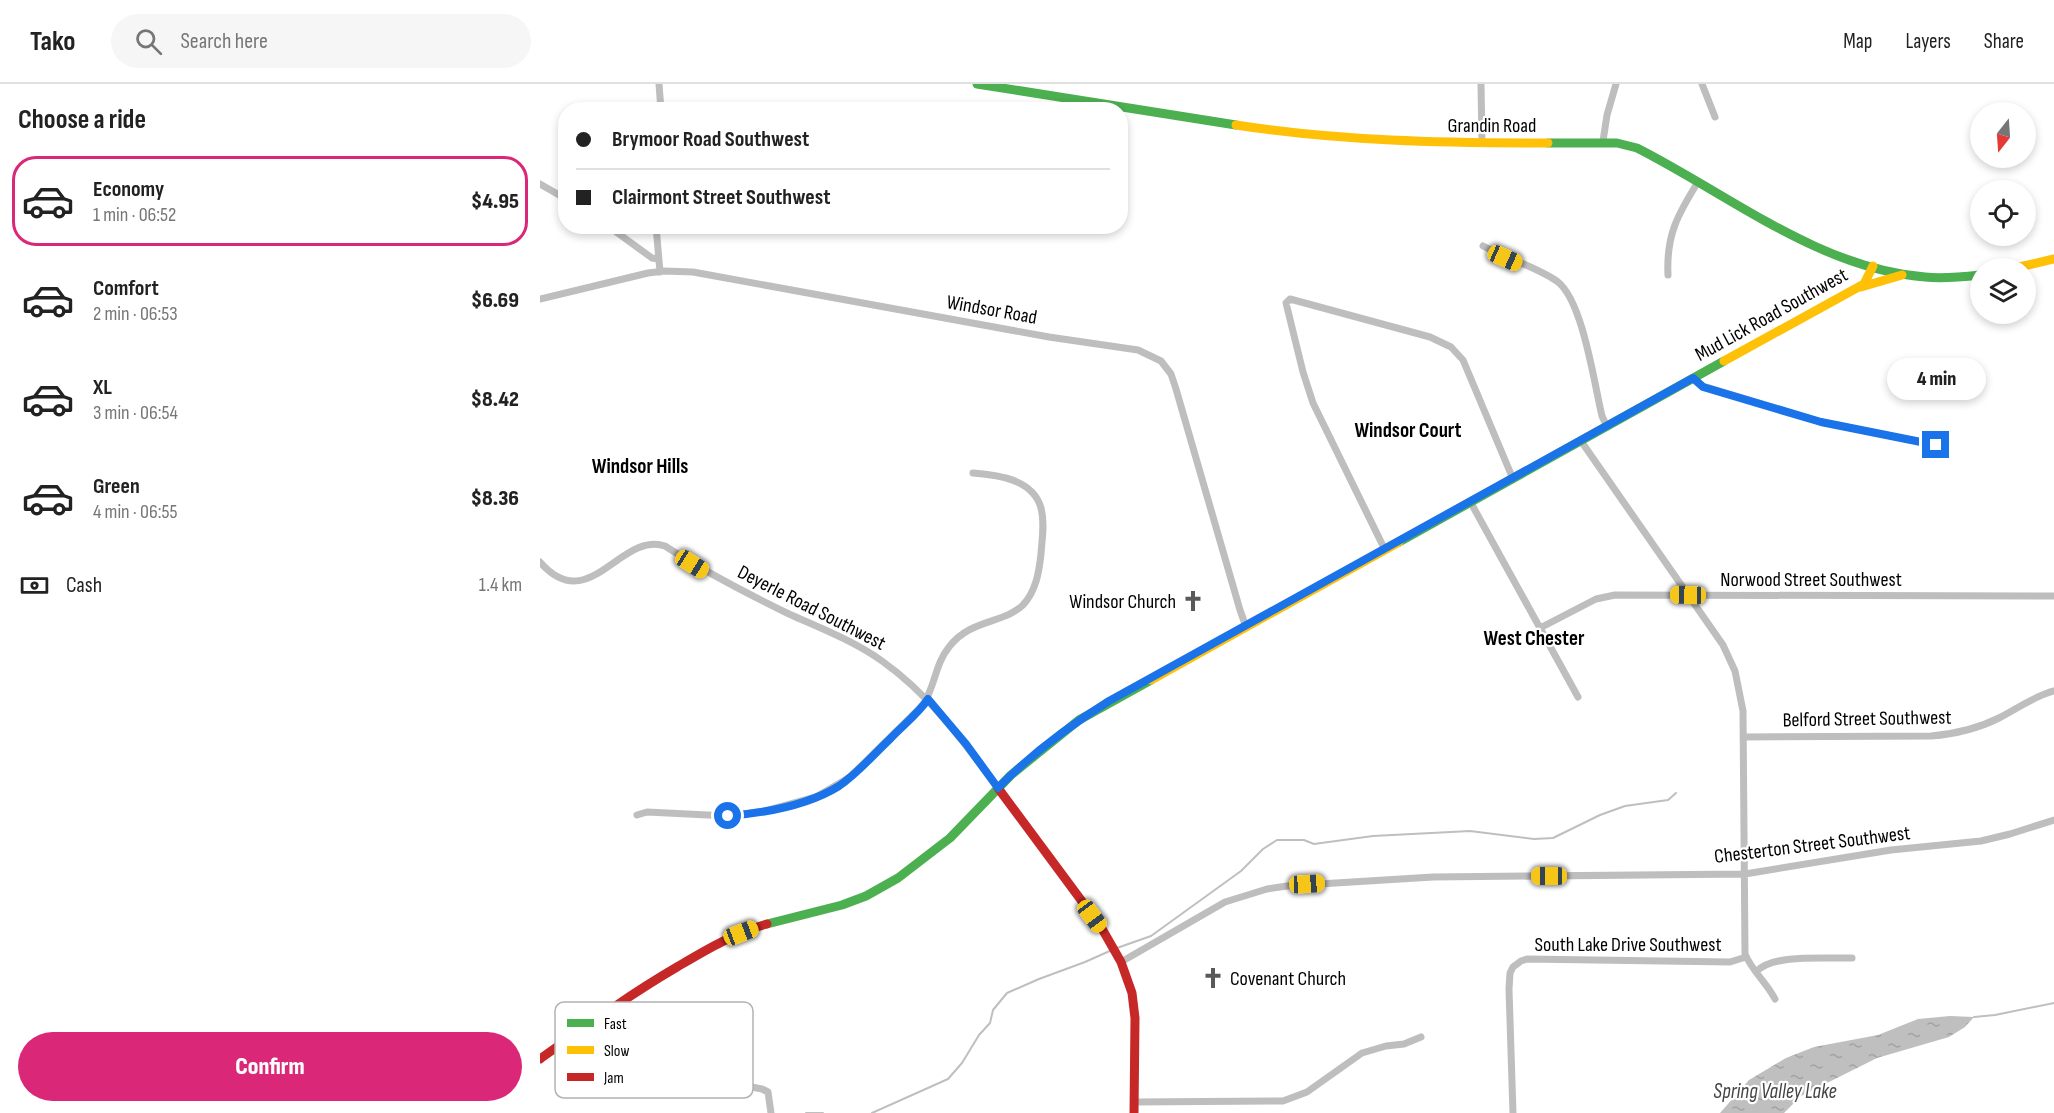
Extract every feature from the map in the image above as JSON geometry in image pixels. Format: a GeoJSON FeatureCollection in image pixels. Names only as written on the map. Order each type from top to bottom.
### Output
{"type":"FeatureCollection","features":[{"type":"Feature","properties":{"kind":"street"},"geometry":{"type":"LineString","coordinates":[[659,84],[660,102]]}},
{"type":"Feature","properties":{"kind":"street","name":"Grandin Road"},"geometry":{"type":"LineString","coordinates":[[977,84],[1003,86],[1092,102]]}},
{"type":"Feature","properties":{"kind":"street"},"geometry":{"type":"LineString","coordinates":[[1481,84],[1482,144]]}},
{"type":"Feature","properties":{"kind":"street"},"geometry":{"type":"LineString","coordinates":[[1603,141],[1607,115],[1616,84]]}},
{"type":"Feature","properties":{"kind":"street"},"geometry":{"type":"LineString","coordinates":[[1702,84],[1715,117]]}},
{"type":"Feature","properties":{"kind":"street"},"geometry":{"type":"LineString","coordinates":[[1065,102],[1066,98]]}},
{"type":"Feature","properties":{"kind":"street","name":"Grandin Road"},"geometry":{"type":"LineString","coordinates":[[1128,108],[1290,133],[1390,141],[1482,144],[1603,141],[1637,148],[1788,233],[1873,266],[1904,274],[1942,278],[1970,276]]}},
{"type":"Feature","properties":{"kind":"street"},"geometry":{"type":"LineString","coordinates":[[1668,275],[1670,236],[1680,211],[1698,182]]}},
{"type":"Feature","properties":{"kind":"street"},"geometry":{"type":"LineString","coordinates":[[540,184],[558,194]]}},
{"type":"Feature","properties":{"kind":"street"},"geometry":{"type":"LineString","coordinates":[[619,234],[652,258],[658,259]]}},
{"type":"Feature","properties":{"kind":"street"},"geometry":{"type":"LineString","coordinates":[[656,234],[660,272]]}},
{"type":"Feature","properties":{"kind":"street"},"geometry":{"type":"LineString","coordinates":[[1483,246],[1551,278],[1569,294],[1579,319],[1602,416],[1607,427]]}},
{"type":"Feature","properties":{"kind":"street"},"geometry":{"type":"LineString","coordinates":[[2036,263],[2054,259]]}},
{"type":"Feature","properties":{"kind":"street","name":"Mud Lick Road Southwest"},"geometry":{"type":"LineString","coordinates":[[620,1002],[714,944],[753,928],[842,905],[866,896],[898,878],[917,866],[950,838],[1030,758],[1079,720],[1858,288],[1868,278],[1873,266]]}},
{"type":"Feature","properties":{"kind":"street","name":"Windsor Road"},"geometry":{"type":"LineString","coordinates":[[540,299],[660,272],[693,272],[1049,337],[1138,350],[1155,356],[1167,366],[1176,388],[1246,627]]}},
{"type":"Feature","properties":{"kind":"street"},"geometry":{"type":"LineString","coordinates":[[1858,288],[1904,274]]}},
{"type":"Feature","properties":{"kind":"street"},"geometry":{"type":"LineString","coordinates":[[1386,550],[1313,403],[1302,372],[1287,300],[1387,324],[1430,337],[1451,347],[1462,360],[1514,479]]}},
{"type":"Feature","properties":{"kind":"street"},"geometry":{"type":"LineString","coordinates":[[1693,378],[1703,387],[1806,418],[1936,445]]}},
{"type":"Feature","properties":{"kind":"street"},"geometry":{"type":"LineString","coordinates":[[1581,441],[1723,645],[1736,670],[1742,704],[1746,957],[1775,999]]}},
{"type":"Feature","properties":{"kind":"street"},"geometry":{"type":"LineString","coordinates":[[637,815],[647,812],[728,816],[747,814],[816,797],[839,786],[850,777],[921,708],[928,699],[938,667],[952,643],[969,629],[1019,608],[1030,596],[1038,573],[1042,518],[1039,503],[1034,495],[1015,481],[990,474],[973,473]]}},
{"type":"Feature","properties":{"kind":"street"},"geometry":{"type":"LineString","coordinates":[[1470,503],[1578,697]]}},
{"type":"Feature","properties":{"kind":"street","name":"Deyerle Road Southwest"},"geometry":{"type":"LineString","coordinates":[[540,562],[552,573],[569,580],[584,580],[647,545],[665,546],[715,578],[867,651],[895,670],[928,699],[966,744],[1118,954],[1134,1006],[1136,1042],[1134,1113]]}},
{"type":"Feature","properties":{"kind":"street","name":"Norwood Street Southwest"},"geometry":{"type":"LineString","coordinates":[[1540,628],[1604,596],[2054,596]]}},
{"type":"Feature","properties":{"kind":"street","name":"Belford Street Southwest"},"geometry":{"type":"LineString","coordinates":[[1743,737],[1952,734],[1980,727],[2037,697],[2054,691]]}},
{"type":"Feature","properties":{"kind":"street","name":"Chesterton Street Southwest"},"geometry":{"type":"LineString","coordinates":[[1118,954],[1225,902],[1258,891],[1287,886],[1433,877],[1744,874],[1891,850],[1981,842],[2054,819]]}},
{"type":"Feature","properties":{"kind":"street","name":"South Lake Drive Southwest"},"geometry":{"type":"LineString","coordinates":[[1513,1113],[1509,989],[1510,973],[1516,964],[1527,959],[1730,962],[1746,957]]}},
{"type":"Feature","properties":{"kind":"street"},"geometry":{"type":"LineString","coordinates":[[1756,972],[1763,966],[1781,960],[1852,958]]}},
{"type":"Feature","properties":{"kind":"street"},"geometry":{"type":"LineString","coordinates":[[1135,1102],[1283,1101],[1307,1092],[1362,1053],[1386,1046],[1404,1044],[1421,1037]]}},
{"type":"Feature","properties":{"kind":"street","name":"Mud Lick Road Southwest"},"geometry":{"type":"LineString","coordinates":[[540,1059],[555,1048]]}},
{"type":"Feature","properties":{"kind":"street"},"geometry":{"type":"LineString","coordinates":[[753,1087],[768,1092],[771,1113]]}},
{"type":"Feature","properties":{"kind":"water","name":"Spring Valley Lake"},"geometry":{"type":"Polygon","coordinates":[[[1950,1016],[1974,1017],[1965,1027],[1949,1037],[1877,1058],[1801,1096],[1784,1113],[1720,1113],[1749,1080],[1786,1058],[1814,1047],[1878,1035],[1918,1019],[1950,1016]]]}},
{"type":"Feature","properties":{"kind":"waterway"},"geometry":{"type":"LineString","coordinates":[[1117,948],[1151,936],[1241,871],[1263,849],[1277,840],[1304,840],[1314,844],[1373,836],[1470,831],[1534,839],[1553,838],[1600,815],[1625,806],[1668,800],[1676,793]]}},
{"type":"Feature","properties":{"kind":"waterway"},"geometry":{"type":"LineString","coordinates":[[872,1113],[948,1079],[990,1023],[993,1010],[1007,993],[1112,950]]}},
{"type":"Feature","properties":{"kind":"waterway"},"geometry":{"type":"LineString","coordinates":[[1974,1017],[2054,1003]]}},
{"type":"Feature","properties":{"kind":"waterway"},"geometry":{"type":"LineString","coordinates":[[806,1113],[823,1113]]}},
{"type":"Feature","properties":{"kind":"traffic: fast"},"geometry":{"type":"LineString","coordinates":[[977,84],[1091,102]]}},
{"type":"Feature","properties":{"kind":"traffic: fast"},"geometry":{"type":"LineString","coordinates":[[1128,108],[1236,125]]}},
{"type":"Feature","properties":{"kind":"traffic: fast"},"geometry":{"type":"LineString","coordinates":[[1548,143],[1617,143],[1637,148],[1776,227],[1848,260],[1886,271],[1925,277],[1970,276]]}},
{"type":"Feature","properties":{"kind":"traffic: fast"},"geometry":{"type":"LineString","coordinates":[[1399,542],[1724,361]]}},
{"type":"Feature","properties":{"kind":"traffic: fast"},"geometry":{"type":"LineString","coordinates":[[767,924],[842,905],[866,896],[898,878],[950,838],[1011,775],[1079,720],[1151,680]]}},
{"type":"Feature","properties":{"kind":"traffic: slow"},"geometry":{"type":"LineString","coordinates":[[1236,125],[1313,135],[1391,140],[1548,143]]}},
{"type":"Feature","properties":{"kind":"traffic: slow"},"geometry":{"type":"LineString","coordinates":[[2036,263],[2054,259]]}},
{"type":"Feature","properties":{"kind":"traffic: slow"},"geometry":{"type":"LineString","coordinates":[[1724,361],[1864,284],[1873,266]]}},
{"type":"Feature","properties":{"kind":"traffic: slow"},"geometry":{"type":"LineString","coordinates":[[1861,287],[1902,275]]}},
{"type":"Feature","properties":{"kind":"traffic: slow"},"geometry":{"type":"LineString","coordinates":[[1151,680],[1399,542]]}},
{"type":"Feature","properties":{"kind":"traffic: jam"},"geometry":{"type":"LineString","coordinates":[[998,788],[1101,927],[1121,962],[1132,993],[1135,1018],[1134,1113]]}},
{"type":"Feature","properties":{"kind":"traffic: jam"},"geometry":{"type":"LineString","coordinates":[[621,1002],[710,948],[767,924]]}},
{"type":"Feature","properties":{"kind":"traffic: jam"},"geometry":{"type":"LineString","coordinates":[[540,1059],[555,1048]]}},
{"type":"Feature","properties":{"kind":"place","name":"Windsor Church"},"geometry":{"type":"Point","coordinates":[1193,601]}},
{"type":"Feature","properties":{"kind":"place","name":"Covenant Church"},"geometry":{"type":"Point","coordinates":[1213,978]}},
{"type":"Feature","properties":{"kind":"district","name":"Windsor Court"},"geometry":{"type":"Point","coordinates":[1408,430]}},
{"type":"Feature","properties":{"kind":"district","name":"Windsor Hills"},"geometry":{"type":"Point","coordinates":[640,466]}},
{"type":"Feature","properties":{"kind":"district","name":"West Chester"},"geometry":{"type":"Point","coordinates":[1534,638]}},
{"type":"Feature","properties":{"kind":"route"},"geometry":{"type":"LineString","coordinates":[[728,816],[791,805],[839,786],[928,699],[966,744],[998,788],[1064,730],[1109,701],[1693,378],[1703,387],[1806,418],[1936,445]]}}]}
